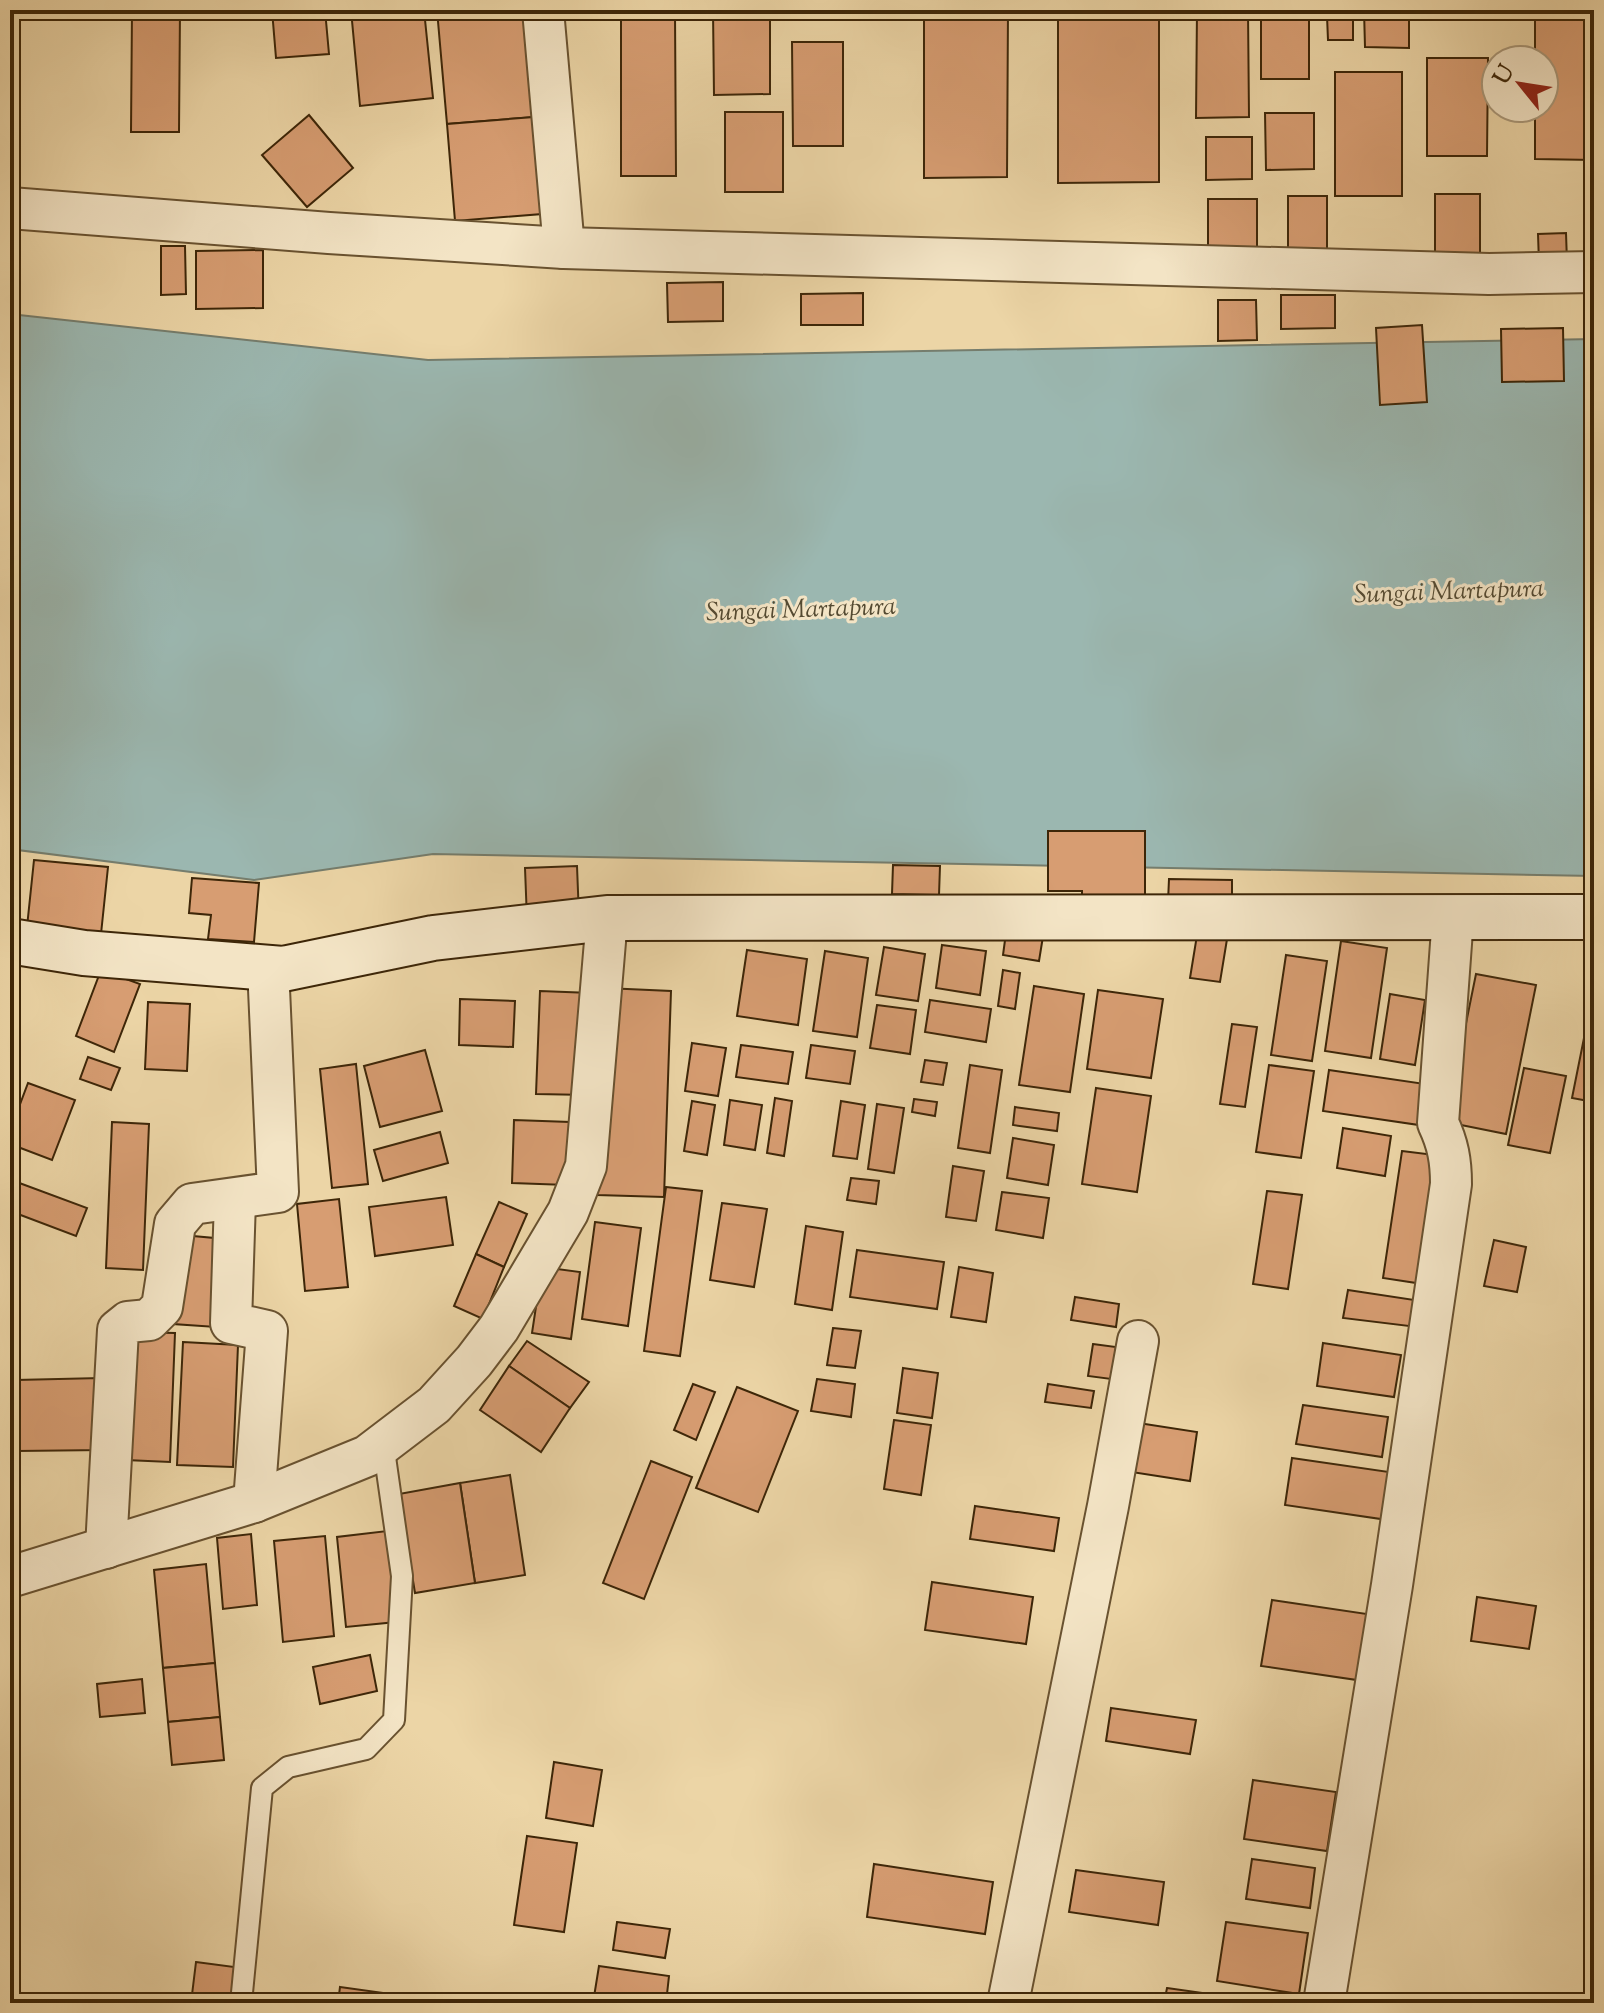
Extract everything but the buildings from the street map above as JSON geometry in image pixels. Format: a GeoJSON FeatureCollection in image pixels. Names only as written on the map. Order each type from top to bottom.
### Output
{"type":"FeatureCollection","features":[{"type":"Feature","properties":{"kind":"street"},"geometry":{"type":"LineString","coordinates":[[543,10],[564,248]]}},
{"type":"Feature","properties":{"kind":"street"},"geometry":{"type":"LineString","coordinates":[[10,208],[564,248],[1443,273],[1594,272]]}},
{"type":"Feature","properties":{"kind":"street"},"geometry":{"type":"LineString","coordinates":[[1324,2003],[1395,1570],[1451,1184],[1451,1159],[1438,1123],[1453,916]]}},
{"type":"Feature","properties":{"kind":"street"},"geometry":{"type":"LineString","coordinates":[[10,941],[84,953],[276,967],[433,938],[607,918],[1594,917]]}},
{"type":"Feature","properties":{"kind":"street"},"geometry":{"type":"LineString","coordinates":[[10,1577],[254,1502],[367,1456],[434,1405],[474,1361],[499,1328],[568,1212],[586,1166],[607,918]]}},
{"type":"Feature","properties":{"kind":"street"},"geometry":{"type":"LineString","coordinates":[[106,1548],[118,1330],[128,1322],[149,1320],[162,1307],[175,1224],[192,1204],[278,1192],[276,967]]}},
{"type":"Feature","properties":{"kind":"street"},"geometry":{"type":"LineString","coordinates":[[235,1200],[231,1323],[267,1331],[254,1502]]}},
{"type":"Feature","properties":{"kind":"street"},"geometry":{"type":"LineString","coordinates":[[1008,2003],[1138,1341]]}},
{"type":"Feature","properties":{"kind":"lane"},"geometry":{"type":"LineString","coordinates":[[241,2003],[262,1788],[288,1767],[366,1749],[394,1720],[402,1576],[383,1443]]}},
{"type":"Feature","properties":{"kind":"water","name":"Sungai Martapura"},"geometry":{"type":"Polygon","coordinates":[[[10,314],[428,360],[1594,339],[1594,876],[433,854],[254,880],[10,849],[10,314]]]}}]}
